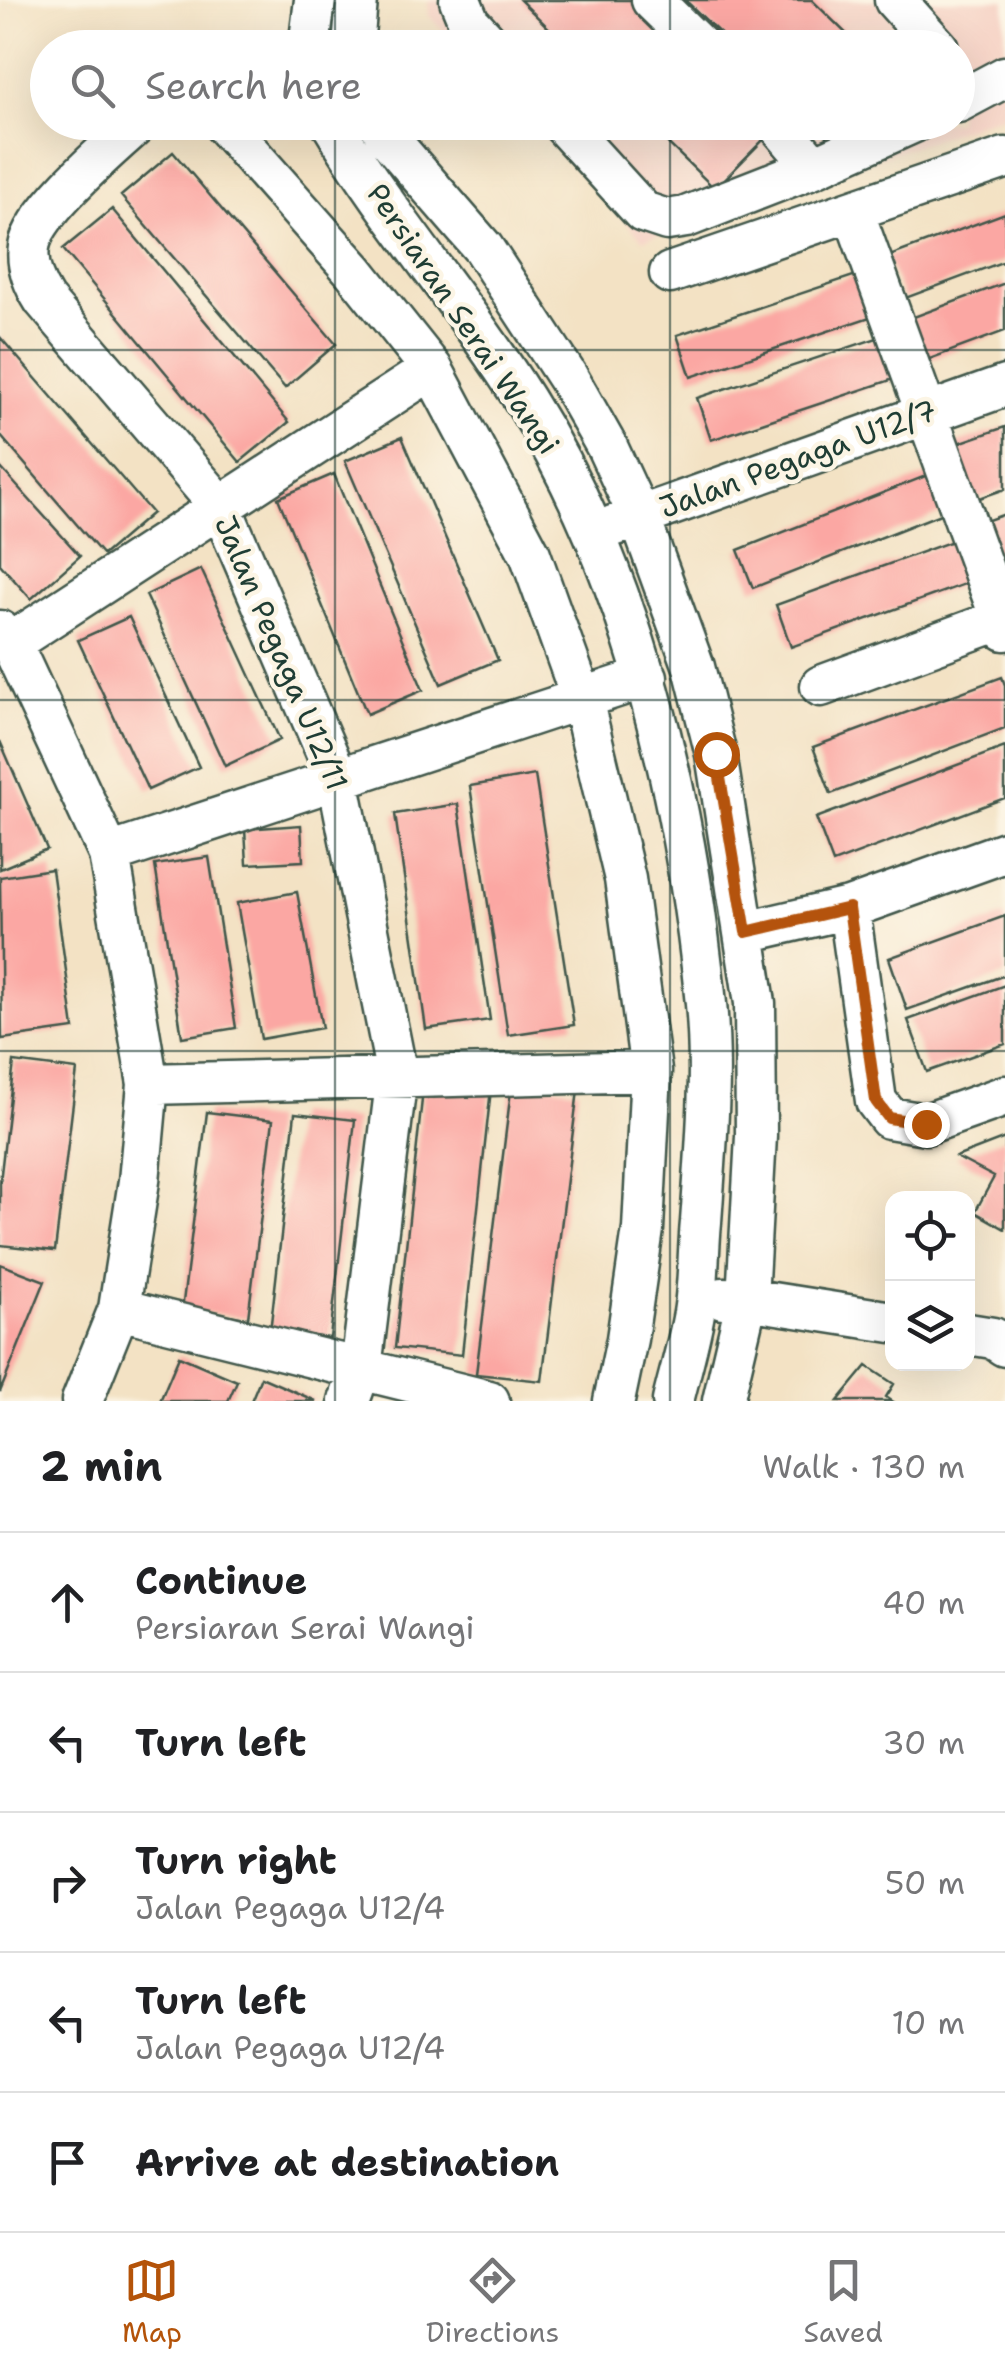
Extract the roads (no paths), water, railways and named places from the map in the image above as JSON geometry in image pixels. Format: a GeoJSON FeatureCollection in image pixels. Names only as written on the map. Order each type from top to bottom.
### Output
{"type":"FeatureCollection","features":[{"type":"Feature","properties":{"kind":"street"},"geometry":{"type":"LineString","coordinates":[[311,30],[315,0]]}},
{"type":"Feature","properties":{"kind":"street"},"geometry":{"type":"LineString","coordinates":[[354,30],[357,0]]}},
{"type":"Feature","properties":{"kind":"street"},"geometry":{"type":"LineString","coordinates":[[460,0],[476,30]]}},
{"type":"Feature","properties":{"kind":"street"},"geometry":{"type":"LineString","coordinates":[[652,0],[683,30]]}},
{"type":"Feature","properties":{"kind":"street"},"geometry":{"type":"LineString","coordinates":[[894,0],[922,30]]}},
{"type":"Feature","properties":{"kind":"street"},"geometry":{"type":"LineString","coordinates":[[975,62],[1005,75]]}},
{"type":"Feature","properties":{"kind":"street"},"geometry":{"type":"LineString","coordinates":[[975,92],[1005,75]]}},
{"type":"Feature","properties":{"kind":"street","name":"Jalan Pegaga U12/11"},"geometry":{"type":"LineString","coordinates":[[118,140],[90,165],[34,230],[28,250],[35,286],[44,300],[221,506],[338,779],[397,1075],[355,1385]]}},
{"type":"Feature","properties":{"kind":"street"},"geometry":{"type":"LineString","coordinates":[[238,140],[354,271],[432,370],[530,554],[582,699],[625,879],[651,1071],[643,1229],[614,1401]]}},
{"type":"Feature","properties":{"kind":"street","name":"Persiaran Serai Wangi"},"geometry":{"type":"LineString","coordinates":[[342,140],[526,402],[563,468],[647,677],[674,798],[706,1006],[707,1135],[695,1298],[673,1401]]}},
{"type":"Feature","properties":{"kind":"street","name":"Persiaran Serai Wangi"},"geometry":{"type":"LineString","coordinates":[[390,140],[494,264],[568,378],[607,446],[639,516],[694,667],[716,754],[755,1003],[756,1136],[747,1299],[723,1401]]}},
{"type":"Feature","properties":{"kind":"street"},"geometry":{"type":"LineString","coordinates":[[577,140],[642,212],[667,220],[686,217],[874,140]]}},
{"type":"Feature","properties":{"kind":"street"},"geometry":{"type":"LineString","coordinates":[[791,140],[814,167]]}},
{"type":"Feature","properties":{"kind":"street"},"geometry":{"type":"LineString","coordinates":[[670,273],[1005,158]]}},
{"type":"Feature","properties":{"kind":"street"},"geometry":{"type":"LineString","coordinates":[[821,686],[1004,623],[853,210]]}},
{"type":"Feature","properties":{"kind":"street"},"geometry":{"type":"LineString","coordinates":[[82,1401],[119,1310],[139,1182],[148,1084],[109,854],[6,637],[221,506],[432,370]]}},
{"type":"Feature","properties":{"kind":"street","name":"Jalan Pegaga U12/7"},"geometry":{"type":"LineString","coordinates":[[592,534],[1005,386]]}},
{"type":"Feature","properties":{"kind":"street"},"geometry":{"type":"LineString","coordinates":[[109,854],[647,677]]}},
{"type":"Feature","properties":{"kind":"street"},"geometry":{"type":"LineString","coordinates":[[746,932],[849,908],[1005,852]]}},
{"type":"Feature","properties":{"kind":"street"},"geometry":{"type":"LineString","coordinates":[[849,908],[876,1101],[889,1118],[926,1124],[1005,1096]]}},
{"type":"Feature","properties":{"kind":"street"},"geometry":{"type":"LineString","coordinates":[[148,1084],[651,1071]]}},
{"type":"Feature","properties":{"kind":"street"},"geometry":{"type":"LineString","coordinates":[[695,1298],[747,1299],[885,1321]]}},
{"type":"Feature","properties":{"kind":"street"},"geometry":{"type":"LineString","coordinates":[[119,1310],[355,1385],[488,1401]]}},
{"type":"Feature","properties":{"kind":"street"},"geometry":{"type":"LineString","coordinates":[[975,1335],[993,1338],[1005,1346]]}}]}
